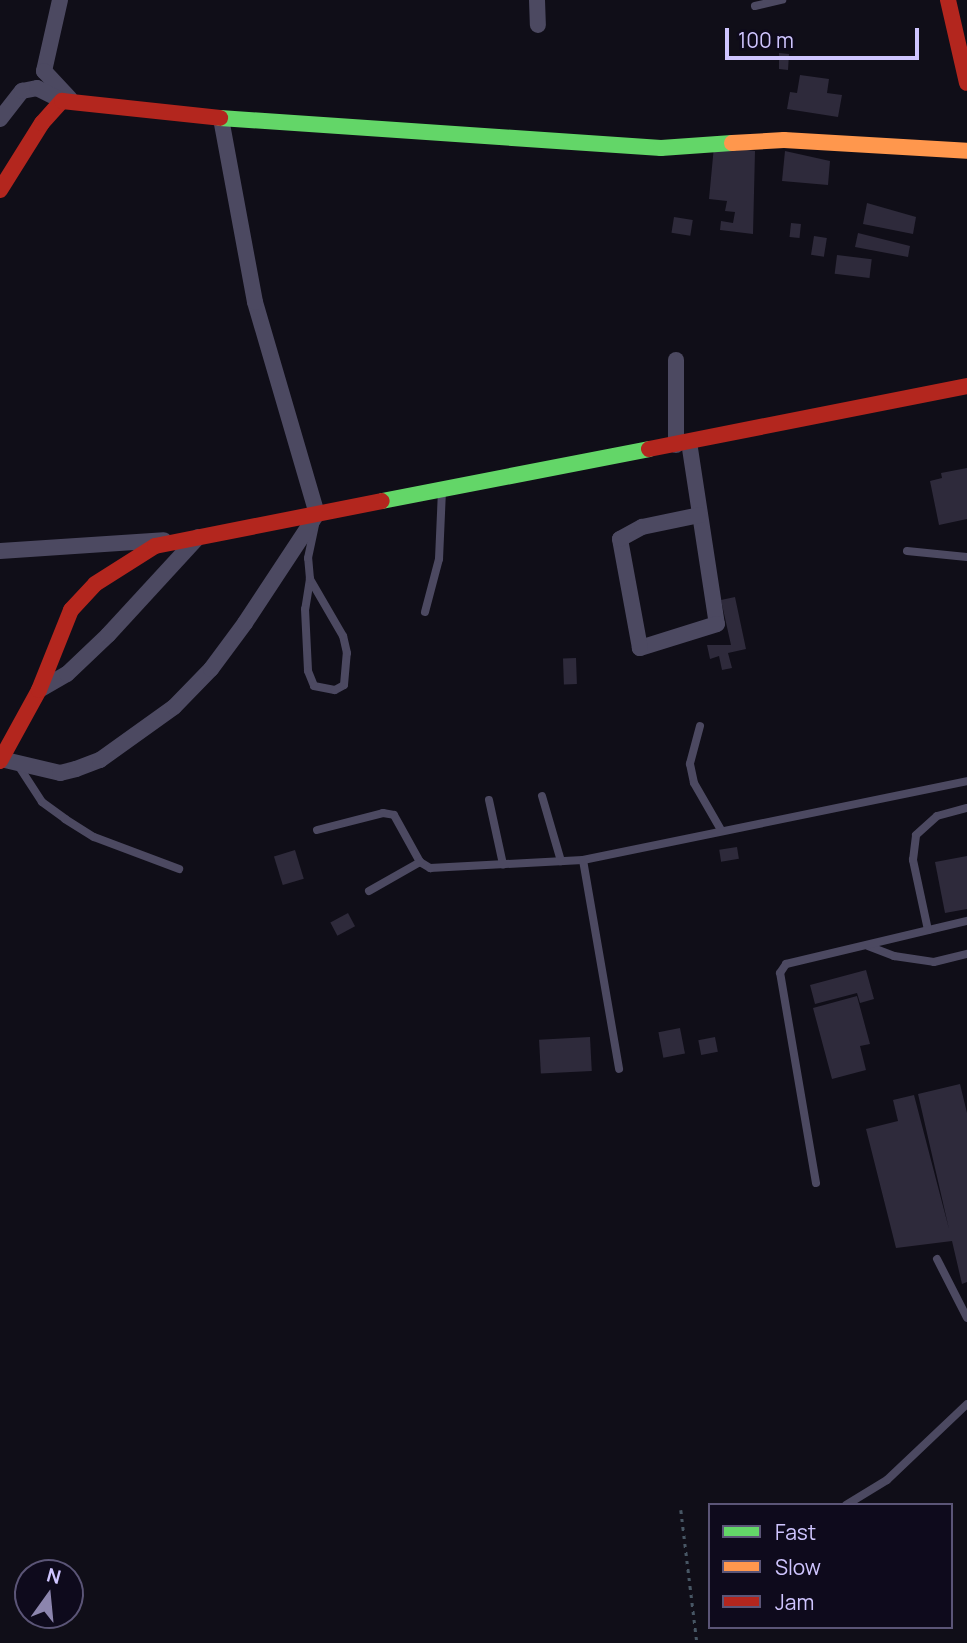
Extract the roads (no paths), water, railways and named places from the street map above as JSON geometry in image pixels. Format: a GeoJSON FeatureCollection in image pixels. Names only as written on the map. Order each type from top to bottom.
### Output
{"type":"FeatureCollection","features":[{"type":"Feature","properties":{"kind":"street"},"geometry":{"type":"LineString","coordinates":[[60,0],[44,71],[66,100]]}},
{"type":"Feature","properties":{"kind":"street"},"geometry":{"type":"LineString","coordinates":[[537,0],[538,25]]}},
{"type":"Feature","properties":{"kind":"street"},"geometry":{"type":"LineString","coordinates":[[948,0],[967,83]]}},
{"type":"Feature","properties":{"kind":"street"},"geometry":{"type":"LineString","coordinates":[[0,119],[22,91],[37,88],[66,100],[221,118],[661,148],[784,140],[967,151]]}},
{"type":"Feature","properties":{"kind":"street"},"geometry":{"type":"LineString","coordinates":[[0,190],[42,124],[66,100]]}},
{"type":"Feature","properties":{"kind":"street"},"geometry":{"type":"LineString","coordinates":[[221,118],[255,302],[317,514],[211,669],[174,707],[100,760],[76,769],[60,773],[1,760],[39,690],[65,620],[95,584],[156,546],[198,537],[317,514],[442,490],[683,444],[932,395],[967,386]]}},
{"type":"Feature","properties":{"kind":"street"},"geometry":{"type":"LineString","coordinates":[[676,360],[683,444],[700,515],[717,624],[640,648],[620,539],[642,527],[700,515]]}},
{"type":"Feature","properties":{"kind":"street"},"geometry":{"type":"LineString","coordinates":[[932,395],[967,397]]}},
{"type":"Feature","properties":{"kind":"street"},"geometry":{"type":"LineString","coordinates":[[0,551],[198,537]]}},
{"type":"Feature","properties":{"kind":"street"},"geometry":{"type":"LineString","coordinates":[[39,690],[67,674],[100,643],[198,537]]}},
{"type":"Feature","properties":{"kind":"lane"},"geometry":{"type":"LineString","coordinates":[[755,6],[782,0]]}},
{"type":"Feature","properties":{"kind":"lane"},"geometry":{"type":"LineString","coordinates":[[425,612],[439,559],[442,490]]}},
{"type":"Feature","properties":{"kind":"lane"},"geometry":{"type":"LineString","coordinates":[[310,579],[345,645],[347,672],[344,685],[335,690],[314,685],[308,671],[305,610],[310,579],[308,558],[317,514]]}},
{"type":"Feature","properties":{"kind":"lane"},"geometry":{"type":"LineString","coordinates":[[907,551],[967,556]]}},
{"type":"Feature","properties":{"kind":"lane"},"geometry":{"type":"LineString","coordinates":[[700,726],[690,764],[694,783],[721,830]]}},
{"type":"Feature","properties":{"kind":"lane"},"geometry":{"type":"LineString","coordinates":[[18,765],[42,802],[65,819],[94,837],[178,869]]}},
{"type":"Feature","properties":{"kind":"lane"},"geometry":{"type":"LineString","coordinates":[[317,830],[383,813],[394,815],[420,862],[430,868],[583,860],[967,781]]}},
{"type":"Feature","properties":{"kind":"lane"},"geometry":{"type":"LineString","coordinates":[[542,796],[561,861]]}},
{"type":"Feature","properties":{"kind":"lane"},"geometry":{"type":"LineString","coordinates":[[489,800],[503,864]]}},
{"type":"Feature","properties":{"kind":"lane"},"geometry":{"type":"LineString","coordinates":[[928,930],[913,860],[916,835],[937,816],[967,808]]}},
{"type":"Feature","properties":{"kind":"lane"},"geometry":{"type":"LineString","coordinates":[[583,860],[619,1069]]}},
{"type":"Feature","properties":{"kind":"lane"},"geometry":{"type":"LineString","coordinates":[[369,891],[420,862]]}},
{"type":"Feature","properties":{"kind":"lane"},"geometry":{"type":"LineString","coordinates":[[816,1183],[780,973],[786,964],[967,921]]}},
{"type":"Feature","properties":{"kind":"lane"},"geometry":{"type":"LineString","coordinates":[[867,945],[894,956],[934,962],[967,954]]}},
{"type":"Feature","properties":{"kind":"lane"},"geometry":{"type":"LineString","coordinates":[[937,1259],[967,1318]]}},
{"type":"Feature","properties":{"kind":"lane"},"geometry":{"type":"LineString","coordinates":[[849,1503],[887,1480],[967,1404]]}}]}
